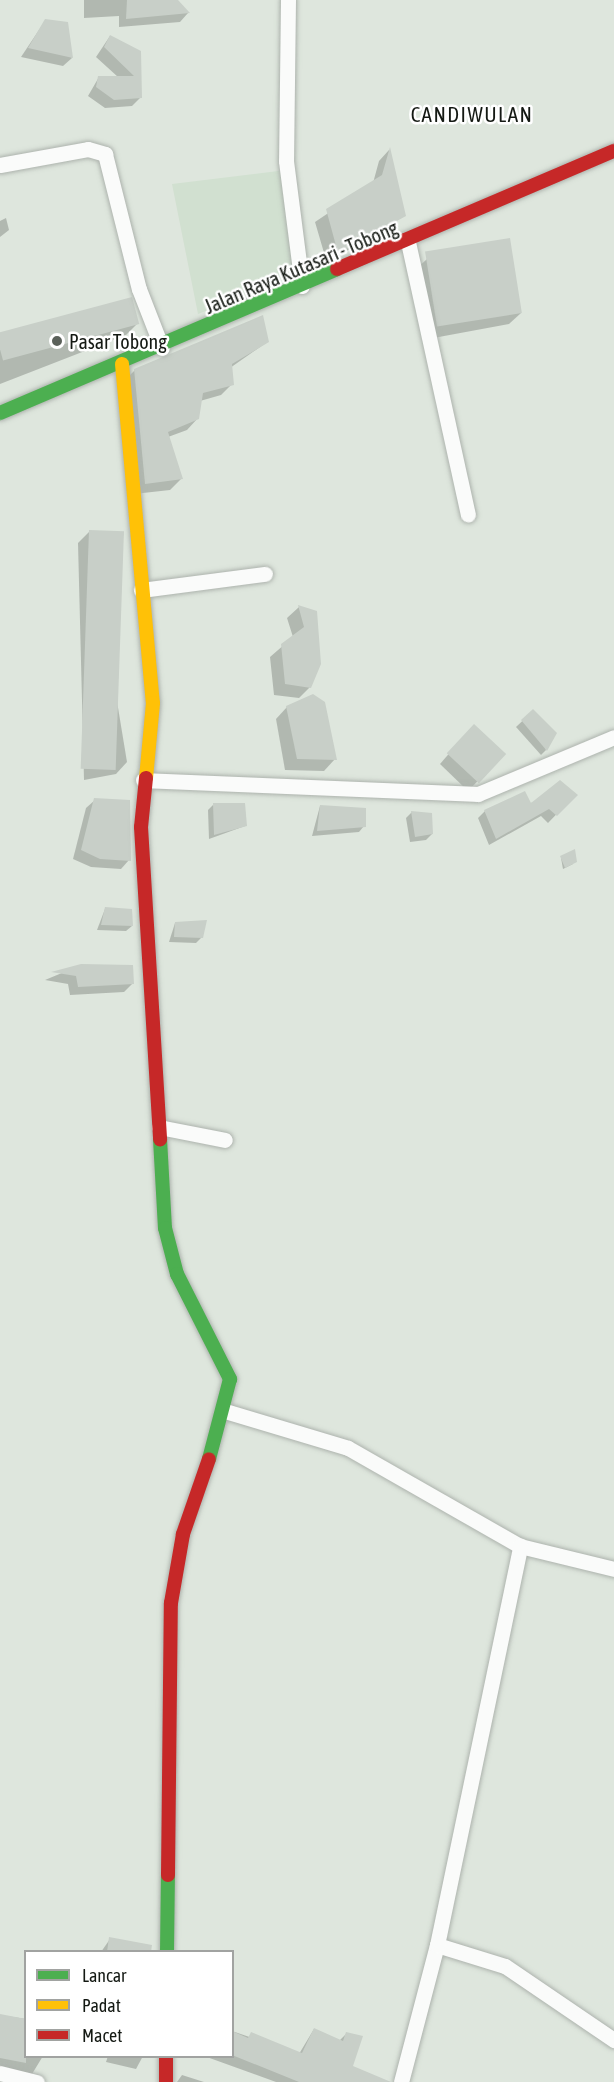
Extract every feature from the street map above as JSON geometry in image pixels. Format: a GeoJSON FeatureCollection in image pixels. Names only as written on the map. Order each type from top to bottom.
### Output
{"type":"FeatureCollection","features":[{"type":"Feature","properties":{"kind":"street"},"geometry":{"type":"LineString","coordinates":[[288,0],[286,161],[302,286]]}},
{"type":"Feature","properties":{"kind":"street"},"geometry":{"type":"LineString","coordinates":[[0,165],[88,149],[105,154],[139,289],[162,348]]}},
{"type":"Feature","properties":{"kind":"street","name":"Jalan Raya Kutasari - Tobong"},"geometry":{"type":"LineString","coordinates":[[0,413],[162,348],[614,151]]}},
{"type":"Feature","properties":{"kind":"street"},"geometry":{"type":"LineString","coordinates":[[408,242],[468,514]]}},
{"type":"Feature","properties":{"kind":"street"},"geometry":{"type":"LineString","coordinates":[[122,364],[153,725],[142,780],[159,1127],[170,1252],[228,1368],[225,1411],[183,1534],[171,1603],[167,1950]]}},
{"type":"Feature","properties":{"kind":"street"},"geometry":{"type":"LineString","coordinates":[[141,590],[265,574]]}},
{"type":"Feature","properties":{"kind":"street"},"geometry":{"type":"LineString","coordinates":[[142,780],[478,794],[614,736]]}},
{"type":"Feature","properties":{"kind":"street"},"geometry":{"type":"LineString","coordinates":[[159,1127],[225,1140]]}},
{"type":"Feature","properties":{"kind":"street"},"geometry":{"type":"LineString","coordinates":[[225,1411],[348,1448],[520,1546],[614,1569]]}},
{"type":"Feature","properties":{"kind":"street"},"geometry":{"type":"LineString","coordinates":[[401,2082],[437,1945],[520,1546]]}},
{"type":"Feature","properties":{"kind":"street"},"geometry":{"type":"LineString","coordinates":[[437,1945],[505,1966],[614,2040]]}},
{"type":"Feature","properties":{"kind":"street"},"geometry":{"type":"LineString","coordinates":[[166,2058],[166,2082]]}},
{"type":"Feature","properties":{"kind":"street"},"geometry":{"type":"LineString","coordinates":[[0,2073],[37,2082]]}},
{"type":"Feature","properties":{"kind":"shaded area"},"geometry":{"type":"Polygon","coordinates":[[[286,170],[298,275],[198,314],[172,184],[286,170]]]}},
{"type":"Feature","properties":{"kind":"building"},"geometry":{"type":"Polygon","coordinates":[[[127,0],[178,0],[190,13],[126,19],[127,0]]]}},
{"type":"Feature","properties":{"kind":"building"},"geometry":{"type":"Polygon","coordinates":[[[45,19],[68,22],[73,58],[28,48],[45,19]]]}},
{"type":"Feature","properties":{"kind":"building"},"geometry":{"type":"Polygon","coordinates":[[[110,35],[141,51],[142,98],[114,100],[96,87],[98,76],[134,76],[104,47],[110,35]]]}},
{"type":"Feature","properties":{"kind":"building"},"geometry":{"type":"Polygon","coordinates":[[[390,147],[406,216],[338,253],[326,209],[382,175],[390,147]]]}},
{"type":"Feature","properties":{"kind":"building"},"geometry":{"type":"Polygon","coordinates":[[[510,238],[522,313],[437,327],[425,251],[510,238]]]}},
{"type":"Feature","properties":{"kind":"building","name":"Pasar Tobong"},"geometry":{"type":"Polygon","coordinates":[[[132,297],[139,324],[3,361],[0,349],[0,332],[132,297]]]}},
{"type":"Feature","properties":{"kind":"building"},"geometry":{"type":"Polygon","coordinates":[[[263,315],[269,342],[232,364],[234,385],[203,393],[199,419],[168,432],[183,479],[145,484],[134,369],[263,315]]]}},
{"type":"Feature","properties":{"kind":"building"},"geometry":{"type":"Polygon","coordinates":[[[89,530],[124,531],[116,770],[81,769],[89,530]]]}},
{"type":"Feature","properties":{"kind":"building"},"geometry":{"type":"Polygon","coordinates":[[[298,605],[317,611],[321,664],[311,688],[285,684],[281,644],[304,627],[298,605]]]}},
{"type":"Feature","properties":{"kind":"building"},"geometry":{"type":"Polygon","coordinates":[[[313,694],[325,702],[337,760],[297,759],[286,706],[313,694]]]}},
{"type":"Feature","properties":{"kind":"building"},"geometry":{"type":"Polygon","coordinates":[[[533,709],[557,733],[547,751],[521,720],[533,709]]]}},
{"type":"Feature","properties":{"kind":"building"},"geometry":{"type":"Polygon","coordinates":[[[474,724],[506,754],[479,783],[447,753],[474,724]]]}},
{"type":"Feature","properties":{"kind":"building"},"geometry":{"type":"Polygon","coordinates":[[[560,780],[578,795],[557,816],[549,809],[496,839],[484,810],[525,791],[531,803],[560,780]]]}},
{"type":"Feature","properties":{"kind":"building"},"geometry":{"type":"Polygon","coordinates":[[[94,798],[130,800],[131,861],[100,859],[81,850],[94,798]]]}},
{"type":"Feature","properties":{"kind":"building"},"geometry":{"type":"Polygon","coordinates":[[[213,803],[245,803],[247,826],[214,835],[213,803]]]}},
{"type":"Feature","properties":{"kind":"building"},"geometry":{"type":"Polygon","coordinates":[[[320,805],[366,808],[366,827],[317,831],[320,805]]]}},
{"type":"Feature","properties":{"kind":"building"},"geometry":{"type":"Polygon","coordinates":[[[411,811],[432,813],[433,834],[415,837],[411,811]]]}},
{"type":"Feature","properties":{"kind":"building"},"geometry":{"type":"Polygon","coordinates":[[[575,849],[577,862],[565,868],[560,856],[575,849]]]}},
{"type":"Feature","properties":{"kind":"building"},"geometry":{"type":"Polygon","coordinates":[[[105,907],[132,909],[133,926],[101,925],[105,907]]]}},
{"type":"Feature","properties":{"kind":"building"},"geometry":{"type":"Polygon","coordinates":[[[207,920],[203,938],[174,937],[175,922],[207,920]]]}},
{"type":"Feature","properties":{"kind":"building"},"geometry":{"type":"Polygon","coordinates":[[[81,964],[133,965],[134,984],[78,987],[76,976],[51,972],[81,964]]]}},
{"type":"Feature","properties":{"kind":"building"},"geometry":{"type":"Polygon","coordinates":[[[109,1937],[152,1945],[151,1950],[107,1950],[109,1937]]]}},
{"type":"Feature","properties":{"kind":"building"},"geometry":{"type":"Polygon","coordinates":[[[0,2014],[24,2019],[26,2063],[0,2058],[0,2014]]]}},
{"type":"Feature","properties":{"kind":"building"},"geometry":{"type":"Polygon","coordinates":[[[314,2028],[343,2041],[346,2032],[363,2036],[353,2066],[391,2082],[299,2082],[234,2056],[234,2032],[248,2038],[251,2032],[302,2053],[314,2028]]]}},
{"type":"Feature","properties":{"kind":"traffic: fast"},"geometry":{"type":"LineString","coordinates":[[0,413],[337,269]]}},
{"type":"Feature","properties":{"kind":"traffic: fast"},"geometry":{"type":"LineString","coordinates":[[160,1139],[165,1228],[177,1274],[230,1379],[209,1459]]}},
{"type":"Feature","properties":{"kind":"traffic: fast"},"geometry":{"type":"LineString","coordinates":[[167,1950],[168,1875]]}},
{"type":"Feature","properties":{"kind":"traffic: slow"},"geometry":{"type":"LineString","coordinates":[[122,364],[153,703],[146,778]]}},
{"type":"Feature","properties":{"kind":"traffic: jam"},"geometry":{"type":"LineString","coordinates":[[337,269],[614,151]]}},
{"type":"Feature","properties":{"kind":"traffic: jam"},"geometry":{"type":"LineString","coordinates":[[146,778],[141,827],[160,1139]]}},
{"type":"Feature","properties":{"kind":"traffic: jam"},"geometry":{"type":"LineString","coordinates":[[168,1875],[171,1603],[183,1534],[209,1459]]}},
{"type":"Feature","properties":{"kind":"traffic: jam"},"geometry":{"type":"LineString","coordinates":[[166,2058],[166,2082]]}},
{"type":"Feature","properties":{"kind":"place","name":"Pasar Tobong"},"geometry":{"type":"Point","coordinates":[57,341]}},
{"type":"Feature","properties":{"kind":"district","name":"CANDIWULAN"},"geometry":{"type":"Point","coordinates":[472,114]}}]}
